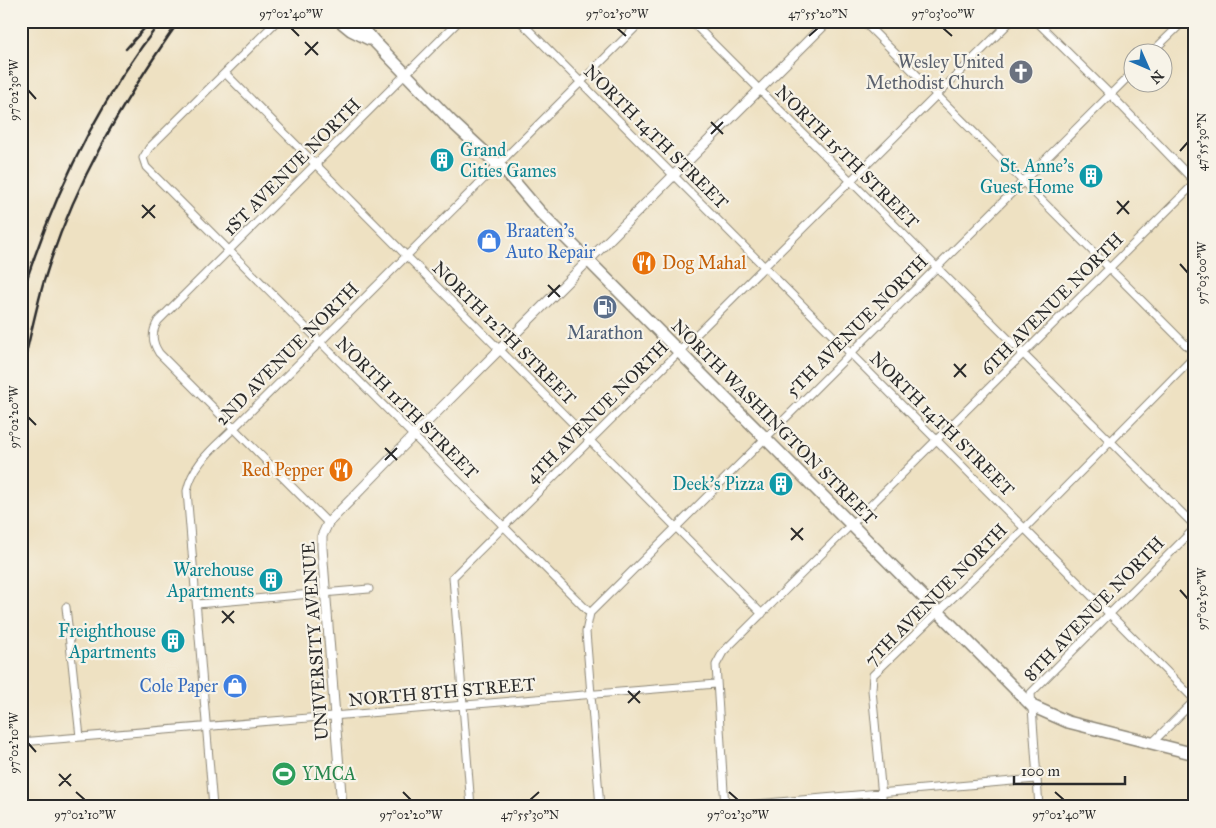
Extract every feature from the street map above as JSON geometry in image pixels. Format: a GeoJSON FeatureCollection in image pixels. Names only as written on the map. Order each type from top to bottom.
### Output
{"type":"FeatureCollection","features":[{"type":"Feature","properties":{"kind":"main road","name":"NORTH WASHINGTON STREET"},"geometry":{"type":"LineString","coordinates":[[340,21],[351,30],[373,40]]}},
{"type":"Feature","properties":{"kind":"main road","name":"NORTH WASHINGTON STREET"},"geometry":{"type":"LineString","coordinates":[[356,21],[452,122],[498,165],[540,212],[588,261],[1032,706],[1068,722],[1195,754]]}},
{"type":"Feature","properties":{"kind":"main road"},"geometry":{"type":"LineString","coordinates":[[21,179],[21,197]]}},
{"type":"Feature","properties":{"kind":"street"},"geometry":{"type":"LineString","coordinates":[[225,73],[277,21]]}},
{"type":"Feature","properties":{"kind":"street","name":"1ST AVENUE NORTH"},"geometry":{"type":"LineString","coordinates":[[234,428],[160,354],[154,345],[153,329],[158,321],[459,21]]}},
{"type":"Feature","properties":{"kind":"street","name":"NORTH 14TH STREET"},"geometry":{"type":"LineString","coordinates":[[520,21],[1195,700]]}},
{"type":"Feature","properties":{"kind":"street","name":"2ND AVENUE NORTH"},"geometry":{"type":"LineString","coordinates":[[213,807],[188,491],[190,481],[199,463],[642,21]]}},
{"type":"Feature","properties":{"kind":"street","name":"NORTH 15TH STREET"},"geometry":{"type":"LineString","coordinates":[[691,21],[1195,527]]}},
{"type":"Feature","properties":{"kind":"street","name":"UNIVERSITY AVENUE"},"geometry":{"type":"LineString","coordinates":[[342,807],[322,548],[322,536],[328,523],[828,21]]}},
{"type":"Feature","properties":{"kind":"street"},"geometry":{"type":"LineString","coordinates":[[863,21],[1195,355]]}},
{"type":"Feature","properties":{"kind":"street","name":"4TH AVENUE NORTH"},"geometry":{"type":"LineString","coordinates":[[471,807],[453,577],[1011,21]]}},
{"type":"Feature","properties":{"kind":"street"},"geometry":{"type":"LineString","coordinates":[[1036,21],[1195,182]]}},
{"type":"Feature","properties":{"kind":"street"},"geometry":{"type":"LineString","coordinates":[[1162,42],[1184,21]]}},
{"type":"Feature","properties":{"kind":"street","name":"NORTH 11TH STREET"},"geometry":{"type":"LineString","coordinates":[[225,73],[149,148],[144,158],[146,167],[590,613]]}},
{"type":"Feature","properties":{"kind":"street","name":"NORTH 12TH STREET"},"geometry":{"type":"LineString","coordinates":[[225,73],[762,614]]}},
{"type":"Feature","properties":{"kind":"street","name":"5TH AVENUE NORTH"},"geometry":{"type":"LineString","coordinates":[[590,613],[1124,81]]}},
{"type":"Feature","properties":{"kind":"street","name":"6TH AVENUE NORTH"},"geometry":{"type":"LineString","coordinates":[[724,807],[716,684],[716,665],[723,652],[1195,182]]}},
{"type":"Feature","properties":{"kind":"street","name":"7TH AVENUE NORTH"},"geometry":{"type":"LineString","coordinates":[[883,807],[872,690],[873,675],[1025,528],[1195,355]]}},
{"type":"Feature","properties":{"kind":"street"},"geometry":{"type":"LineString","coordinates":[[234,428],[328,523]]}},
{"type":"Feature","properties":{"kind":"street","name":"8TH AVENUE NORTH"},"geometry":{"type":"LineString","coordinates":[[1039,807],[1031,693],[1195,527]]}},
{"type":"Feature","properties":{"kind":"street"},"geometry":{"type":"LineString","coordinates":[[197,604],[369,590]]}},
{"type":"Feature","properties":{"kind":"street"},"geometry":{"type":"LineString","coordinates":[[66,607],[80,737]]}},
{"type":"Feature","properties":{"kind":"street"},"geometry":{"type":"LineString","coordinates":[[590,613],[586,632],[600,807]]}},
{"type":"Feature","properties":{"kind":"street","name":"NORTH 8TH STREET"},"geometry":{"type":"LineString","coordinates":[[21,742],[716,684]]}},
{"type":"Feature","properties":{"kind":"street"},"geometry":{"type":"LineString","coordinates":[[1153,742],[1195,700]]}},
{"type":"Feature","properties":{"kind":"street"},"geometry":{"type":"LineString","coordinates":[[724,807],[1036,779]]}},
{"type":"Feature","properties":{"kind":"railway"},"geometry":{"type":"LineString","coordinates":[[126,49],[151,21]]}},
{"type":"Feature","properties":{"kind":"railway"},"geometry":{"type":"LineString","coordinates":[[21,297],[47,224],[79,153],[116,85],[161,21]]}},
{"type":"Feature","properties":{"kind":"railway"},"geometry":{"type":"LineString","coordinates":[[21,374],[44,281],[69,212],[84,178],[138,82],[179,21]]}},
{"type":"Feature","properties":{"kind":"place","name":"Wesley United Methodist Church"},"geometry":{"type":"Point","coordinates":[1021,72]}},
{"type":"Feature","properties":{"kind":"place","name":"Grand Cities Games"},"geometry":{"type":"Point","coordinates":[442,160]}},
{"type":"Feature","properties":{"kind":"place","name":"St. Anne's Guest Home"},"geometry":{"type":"Point","coordinates":[1091,176]}},
{"type":"Feature","properties":{"kind":"place","name":"Braaten's Auto Repair"},"geometry":{"type":"Point","coordinates":[489,241]}},
{"type":"Feature","properties":{"kind":"place","name":"Dog Mahal"},"geometry":{"type":"Point","coordinates":[644,263]}},
{"type":"Feature","properties":{"kind":"place","name":"Marathon"},"geometry":{"type":"Point","coordinates":[605,307]}},
{"type":"Feature","properties":{"kind":"place","name":"Red Pepper"},"geometry":{"type":"Point","coordinates":[341,470]}},
{"type":"Feature","properties":{"kind":"place","name":"Deek’s Pizza"},"geometry":{"type":"Point","coordinates":[781,484]}},
{"type":"Feature","properties":{"kind":"place","name":"Warehouse Apartments"},"geometry":{"type":"Point","coordinates":[271,580]}},
{"type":"Feature","properties":{"kind":"place","name":"Freighthouse Apartments"},"geometry":{"type":"Point","coordinates":[173,641]}},
{"type":"Feature","properties":{"kind":"place","name":"Cole Paper"},"geometry":{"type":"Point","coordinates":[235,686]}},
{"type":"Feature","properties":{"kind":"place","name":"YMCA"},"geometry":{"type":"Point","coordinates":[284,774]}}]}
